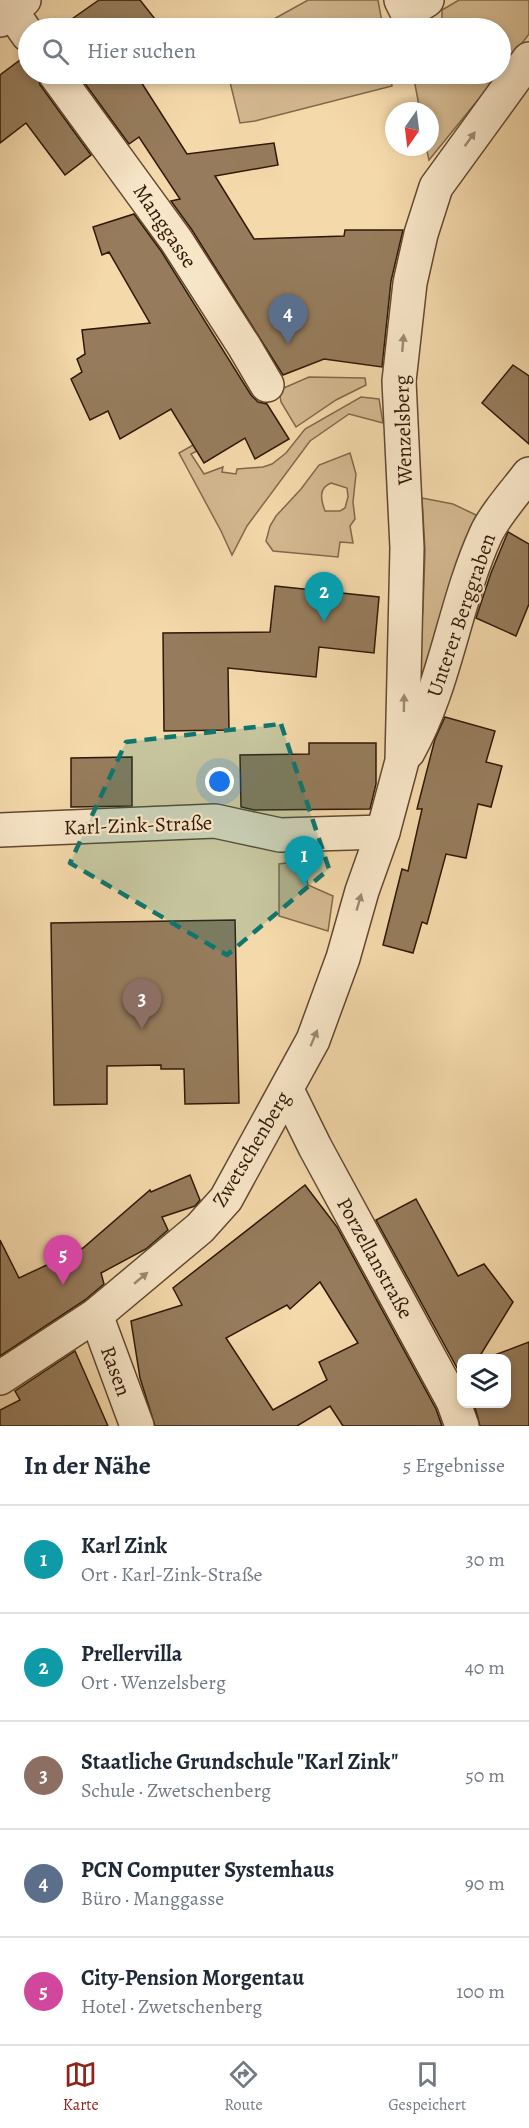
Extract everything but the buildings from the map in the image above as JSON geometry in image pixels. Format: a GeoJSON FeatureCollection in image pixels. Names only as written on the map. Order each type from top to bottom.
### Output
{"type":"FeatureCollection","features":[{"type":"Feature","properties":{"kind":"street"},"geometry":{"type":"LineString","coordinates":[[401,0],[407,12],[427,0]]}},
{"type":"Feature","properties":{"kind":"street","name":"Wenzelsberg"},"geometry":{"type":"LineString","coordinates":[[383,832],[402,761],[407,548],[399,381],[410,283],[421,234],[436,187],[529,60]]}},
{"type":"Feature","properties":{"kind":"street","name":"Manggasse"},"geometry":{"type":"LineString","coordinates":[[62,84],[176,240],[267,385]]}},
{"type":"Feature","properties":{"kind":"street","name":"Unterer Berggraben"},"geometry":{"type":"LineString","coordinates":[[402,761],[423,725],[486,532],[529,474]]}},
{"type":"Feature","properties":{"kind":"street","name":"Karl-Zink-Straße"},"geometry":{"type":"LineString","coordinates":[[0,830],[215,821],[280,835],[383,832]]}},
{"type":"Feature","properties":{"kind":"street","name":"Zwetschenberg"},"geometry":{"type":"LineString","coordinates":[[0,1378],[96,1315],[200,1228],[226,1199],[313,1040],[343,958],[362,891],[383,832]]}},
{"type":"Feature","properties":{"kind":"street","name":"Porzellanstraße"},"geometry":{"type":"LineString","coordinates":[[287,1090],[315,1147],[453,1401],[462,1426]]}},
{"type":"Feature","properties":{"kind":"street","name":"Rasen"},"geometry":{"type":"LineString","coordinates":[[96,1315],[137,1426]]}},
{"type":"Feature","properties":{"kind":"highlighted area"},"geometry":{"type":"Polygon","coordinates":[[[281,724],[329,869],[227,955],[70,863],[126,742],[281,724]]]}},
{"type":"Feature","properties":{"kind":"shaded area"},"geometry":{"type":"Polygon","coordinates":[[[308,0],[378,0],[381,18],[276,18],[308,0]]]}},
{"type":"Feature","properties":{"kind":"shaded area"},"geometry":{"type":"Polygon","coordinates":[[[459,0],[529,0],[529,34],[511,58],[511,18],[442,18],[442,10],[459,0]]]}},
{"type":"Feature","properties":{"kind":"shaded area"},"geometry":{"type":"Polygon","coordinates":[[[230,84],[392,84],[392,86],[240,123],[230,84]]]}},
{"type":"Feature","properties":{"kind":"shaded area"},"geometry":{"type":"Polygon","coordinates":[[[415,84],[491,84],[439,148],[439,102],[418,102],[415,84]]]}},
{"type":"Feature","properties":{"kind":"shaded area"},"geometry":{"type":"Polygon","coordinates":[[[309,377],[365,378],[366,385],[336,400],[296,427],[281,402],[279,390],[309,377]]]}},
{"type":"Feature","properties":{"kind":"shaded area"},"geometry":{"type":"Polygon","coordinates":[[[361,397],[379,399],[383,423],[349,414],[310,441],[247,526],[232,555],[179,453],[193,445],[197,451],[191,454],[204,474],[223,467],[222,472],[236,474],[237,469],[263,467],[272,464],[286,453],[305,429],[361,397]]]}},
{"type":"Feature","properties":{"kind":"shaded area"},"geometry":{"type":"Polygon","coordinates":[[[350,453],[356,474],[353,502],[355,519],[350,526],[353,543],[340,542],[338,557],[273,551],[266,541],[270,526],[319,465],[350,453]],[[331,483],[324,488],[322,499],[325,511],[340,511],[345,508],[348,497],[347,488],[331,483]]]}},
{"type":"Feature","properties":{"kind":"shaded area"},"geometry":{"type":"Polygon","coordinates":[[[422,498],[453,504],[476,515],[455,572],[413,718],[423,609],[425,550],[422,498]]]}},
{"type":"Feature","properties":{"kind":"shaded area"},"geometry":{"type":"Polygon","coordinates":[[[301,861],[308,885],[333,896],[328,931],[279,916],[279,864],[301,861]]]}},
{"type":"Feature","properties":{"kind":"place","name":"PCN Computer Systemhaus"},"geometry":{"type":"Point","coordinates":[288,344]}},
{"type":"Feature","properties":{"kind":"place","name":"Prellervilla"},"geometry":{"type":"Point","coordinates":[324,622]}},
{"type":"Feature","properties":{"kind":"place","name":"Karl Zink"},"geometry":{"type":"Point","coordinates":[304,886]}},
{"type":"Feature","properties":{"kind":"place","name":"Staatliche Grundschule \"Karl Zink\""},"geometry":{"type":"Point","coordinates":[142,1029]}},
{"type":"Feature","properties":{"kind":"place","name":"City-Pension Morgentau"},"geometry":{"type":"Point","coordinates":[63,1285]}}]}
